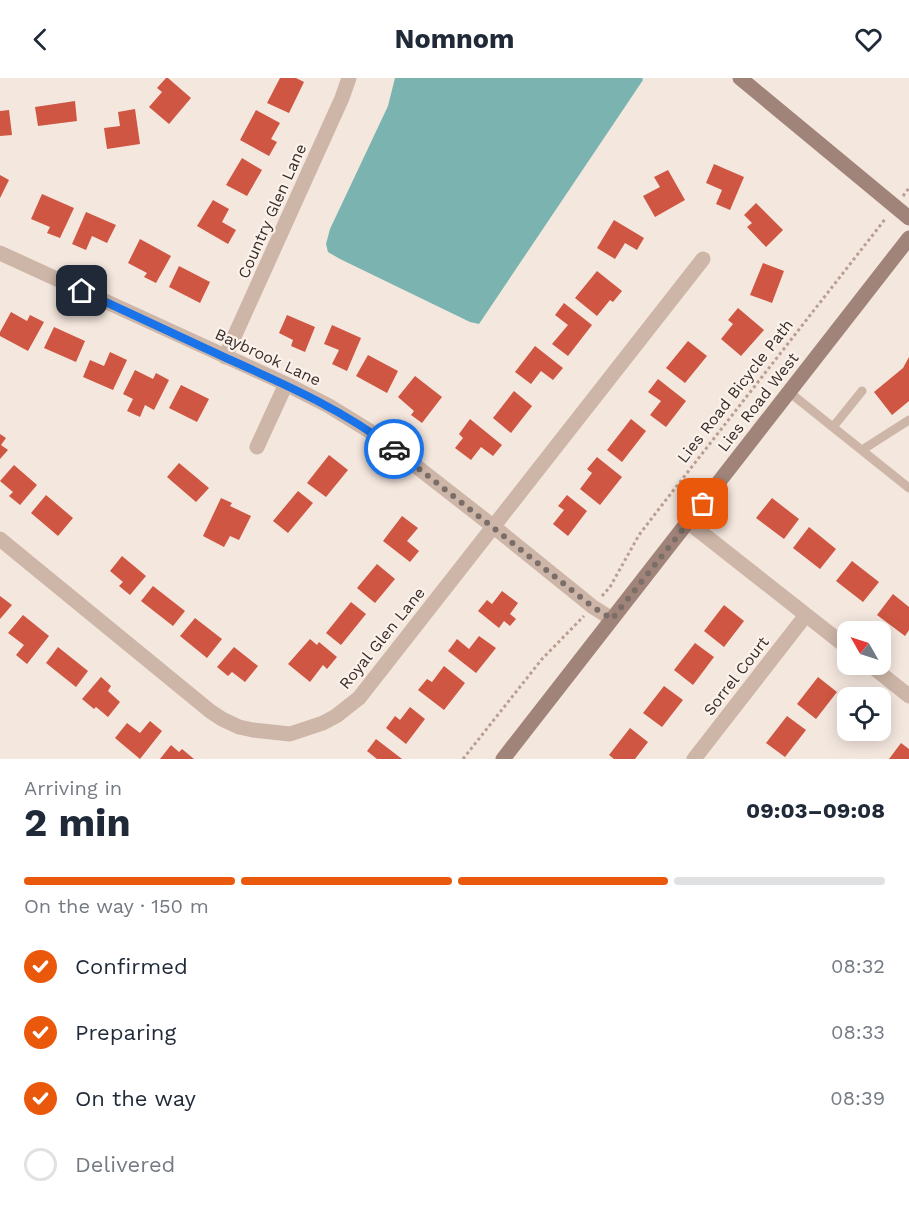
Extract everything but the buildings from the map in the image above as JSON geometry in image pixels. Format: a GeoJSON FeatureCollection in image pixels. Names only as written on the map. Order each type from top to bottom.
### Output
{"type":"FeatureCollection","features":[{"type":"Feature","properties":{"kind":"street","name":"Country Glen Lane"},"geometry":{"type":"LineString","coordinates":[[225,357],[349,78]]}},
{"type":"Feature","properties":{"kind":"street"},"geometry":{"type":"LineString","coordinates":[[740,78],[909,218]]}},
{"type":"Feature","properties":{"kind":"street","name":"Lies Road West"},"geometry":{"type":"LineString","coordinates":[[503,759],[909,238]]}},
{"type":"Feature","properties":{"kind":"street","name":"Baybrook Lane"},"geometry":{"type":"LineString","coordinates":[[0,253],[286,384],[328,406],[376,435],[494,526],[593,607],[612,619]]}},
{"type":"Feature","properties":{"kind":"street","name":"Royal Glen Lane"},"geometry":{"type":"LineString","coordinates":[[0,539],[222,719],[253,730],[290,734],[323,723],[359,698],[703,259]]}},
{"type":"Feature","properties":{"kind":"street"},"geometry":{"type":"LineString","coordinates":[[257,447],[286,384]]}},
{"type":"Feature","properties":{"kind":"street"},"geometry":{"type":"LineString","coordinates":[[688,522],[837,639]]}},
{"type":"Feature","properties":{"kind":"street","name":"Sorrel Court"},"geometry":{"type":"LineString","coordinates":[[694,759],[806,615]]}},
{"type":"Feature","properties":{"kind":"street"},"geometry":{"type":"LineString","coordinates":[[883,675],[909,696]]}},
{"type":"Feature","properties":{"kind":"lane"},"geometry":{"type":"LineString","coordinates":[[833,427],[862,391]]}},
{"type":"Feature","properties":{"kind":"lane"},"geometry":{"type":"LineString","coordinates":[[789,392],[909,488]]}},
{"type":"Feature","properties":{"kind":"lane"},"geometry":{"type":"LineString","coordinates":[[862,450],[909,420]]}},
{"type":"Feature","properties":{"kind":"path","name":"Lies Road Bicycle Path"},"geometry":{"type":"LineString","coordinates":[[463,759],[542,659],[610,587],[628,554],[662,505],[873,235]]}},
{"type":"Feature","properties":{"kind":"water"},"geometry":{"type":"Polygon","coordinates":[[[395,78],[642,78],[643,80],[479,324],[470,322],[328,252],[326,244],[330,229],[388,106],[395,78]]]}},
{"type":"Feature","properties":{"kind":"way so far"},"geometry":{"type":"LineString","coordinates":[[394,449],[494,526],[593,607],[612,619],[703,504]]}},
{"type":"Feature","properties":{"kind":"route"},"geometry":{"type":"LineString","coordinates":[[82,291],[286,384],[328,406],[376,435],[394,449]]}}]}
